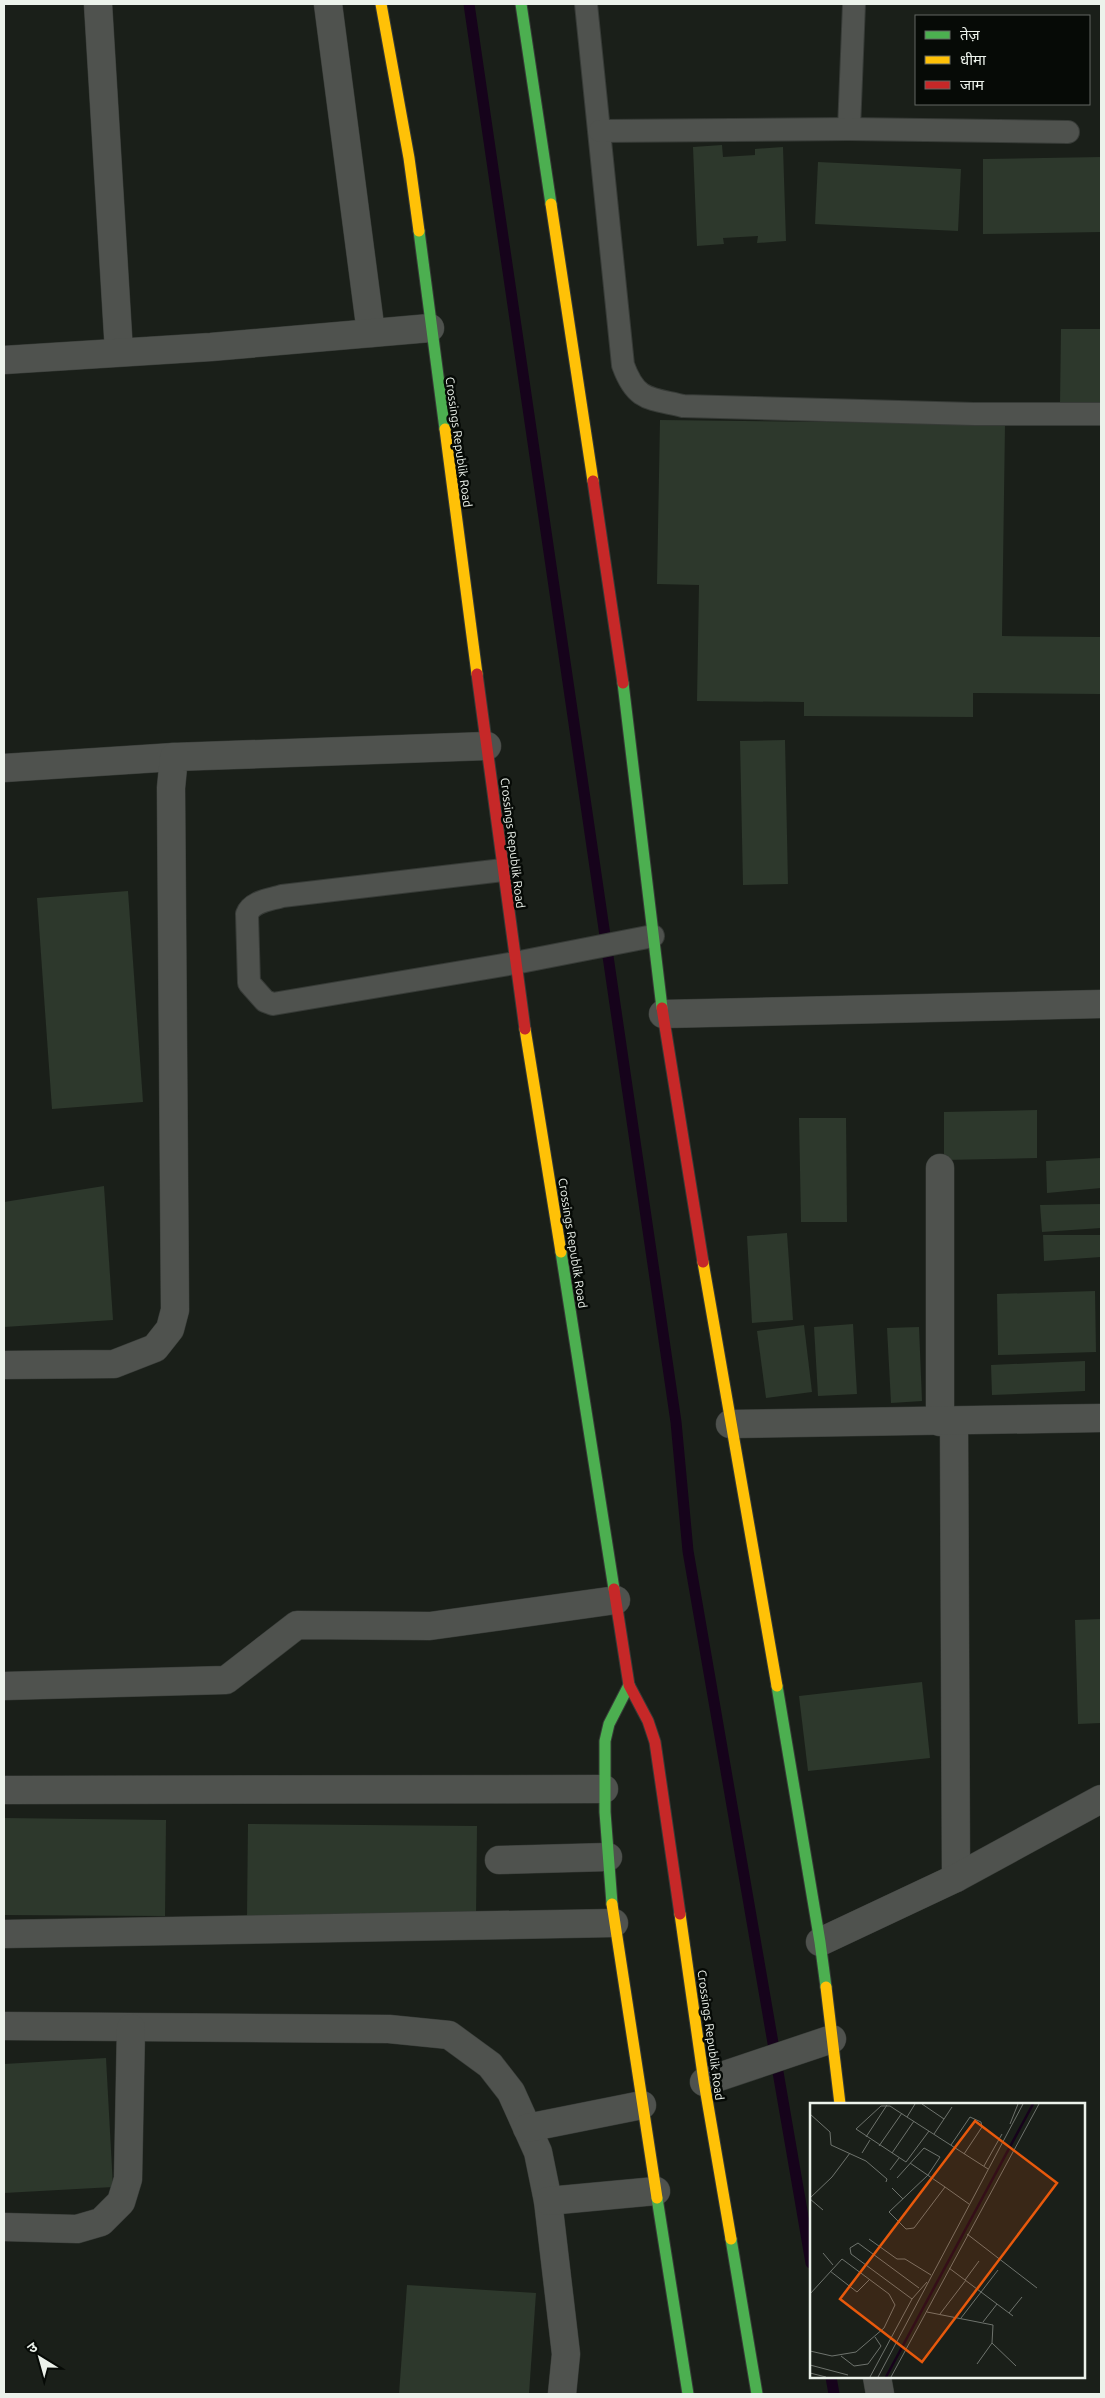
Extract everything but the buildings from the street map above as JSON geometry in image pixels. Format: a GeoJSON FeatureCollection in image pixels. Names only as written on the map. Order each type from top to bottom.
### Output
{"type":"FeatureCollection","features":[{"type":"Feature","properties":{"kind":"street"},"geometry":{"type":"LineString","coordinates":[[98,4],[119,352]]}},
{"type":"Feature","properties":{"kind":"street"},"geometry":{"type":"LineString","coordinates":[[328,4],[371,333]]}},
{"type":"Feature","properties":{"kind":"street","name":"Crossings Republik Road"},"geometry":{"type":"LineString","coordinates":[[381,4],[408,158],[515,963],[629,1685],[648,1721],[655,1742],[704,2082],[757,2394]]}},
{"type":"Feature","properties":{"kind":"street"},"geometry":{"type":"LineString","coordinates":[[521,4],[620,661],[663,1014],[730,1424],[751,1532],[820,1942],[840,2103]]}},
{"type":"Feature","properties":{"kind":"street"},"geometry":{"type":"LineString","coordinates":[[4,360],[430,328]]}},
{"type":"Feature","properties":{"kind":"street"},"geometry":{"type":"LineString","coordinates":[[4,768],[174,757],[487,746]]}},
{"type":"Feature","properties":{"kind":"street"},"geometry":{"type":"LineString","coordinates":[[4,1365],[114,1364],[155,1348],[170,1329],[175,1310],[172,808],[174,757]]}},
{"type":"Feature","properties":{"kind":"street"},"geometry":{"type":"LineString","coordinates":[[663,1014],[1101,1004]]}},
{"type":"Feature","properties":{"kind":"street"},"geometry":{"type":"LineString","coordinates":[[940,1168],[956,1878]]}},
{"type":"Feature","properties":{"kind":"street"},"geometry":{"type":"LineString","coordinates":[[730,1424],[947,1422],[1101,1418]]}},
{"type":"Feature","properties":{"kind":"street"},"geometry":{"type":"LineString","coordinates":[[4,1686],[226,1680],[297,1625],[430,1626],[616,1600]]}},
{"type":"Feature","properties":{"kind":"street"},"geometry":{"type":"LineString","coordinates":[[629,1685],[609,1724],[605,1741],[604,1789],[608,1857],[614,1923],[688,2394]]}},
{"type":"Feature","properties":{"kind":"street"},"geometry":{"type":"LineString","coordinates":[[4,1790],[604,1789]]}},
{"type":"Feature","properties":{"kind":"street"},"geometry":{"type":"LineString","coordinates":[[820,1942],[956,1878],[1101,1799]]}},
{"type":"Feature","properties":{"kind":"street"},"geometry":{"type":"LineString","coordinates":[[499,1860],[608,1857]]}},
{"type":"Feature","properties":{"kind":"street"},"geometry":{"type":"LineString","coordinates":[[4,1934],[614,1923]]}},
{"type":"Feature","properties":{"kind":"street"},"geometry":{"type":"LineString","coordinates":[[4,2026],[388,2029],[449,2036],[490,2065],[512,2092],[538,2152],[548,2201],[566,2354],[562,2394]]}},
{"type":"Feature","properties":{"kind":"street"},"geometry":{"type":"LineString","coordinates":[[4,2227],[77,2230],[101,2222],[122,2202],[128,2179],[131,2028]]}},
{"type":"Feature","properties":{"kind":"street"},"geometry":{"type":"LineString","coordinates":[[704,2082],[832,2038]]}},
{"type":"Feature","properties":{"kind":"street"},"geometry":{"type":"LineString","coordinates":[[527,2128],[642,2105]]}},
{"type":"Feature","properties":{"kind":"street"},"geometry":{"type":"LineString","coordinates":[[548,2201],[656,2191]]}},
{"type":"Feature","properties":{"kind":"street"},"geometry":{"type":"LineString","coordinates":[[878,2378],[880,2394]]}},
{"type":"Feature","properties":{"kind":"lane"},"geometry":{"type":"LineString","coordinates":[[586,4],[623,364],[630,384],[647,398],[693,406],[974,414],[1101,414]]}},
{"type":"Feature","properties":{"kind":"lane"},"geometry":{"type":"LineString","coordinates":[[849,129],[854,4]]}},
{"type":"Feature","properties":{"kind":"lane"},"geometry":{"type":"LineString","coordinates":[[600,132],[849,129],[1068,132]]}},
{"type":"Feature","properties":{"kind":"lane"},"geometry":{"type":"LineString","coordinates":[[503,870],[282,896],[260,902],[250,908],[248,914],[249,983],[260,998],[273,1004],[515,963],[653,936]]}},
{"type":"Feature","properties":{"kind":"waterway"},"geometry":{"type":"LineString","coordinates":[[469,4],[676,1422],[688,1551],[810,2257]]}},
{"type":"Feature","properties":{"kind":"waterway"},"geometry":{"type":"LineString","coordinates":[[831,2378],[834,2394]]}},
{"type":"Feature","properties":{"kind":"traffic: fast"},"geometry":{"type":"LineString","coordinates":[[521,4],[551,204]]}},
{"type":"Feature","properties":{"kind":"traffic: fast"},"geometry":{"type":"LineString","coordinates":[[419,231],[445,429]]}},
{"type":"Feature","properties":{"kind":"traffic: fast"},"geometry":{"type":"LineString","coordinates":[[623,683],[662,1008]]}},
{"type":"Feature","properties":{"kind":"traffic: fast"},"geometry":{"type":"LineString","coordinates":[[561,1252],[614,1589]]}},
{"type":"Feature","properties":{"kind":"traffic: fast"},"geometry":{"type":"LineString","coordinates":[[612,1904],[605,1812],[605,1741],[609,1724],[629,1685]]}},
{"type":"Feature","properties":{"kind":"traffic: fast"},"geometry":{"type":"LineString","coordinates":[[777,1686],[826,1987]]}},
{"type":"Feature","properties":{"kind":"traffic: fast"},"geometry":{"type":"LineString","coordinates":[[657,2198],[688,2394]]}},
{"type":"Feature","properties":{"kind":"traffic: fast"},"geometry":{"type":"LineString","coordinates":[[731,2239],[757,2394]]}},
{"type":"Feature","properties":{"kind":"traffic: slow"},"geometry":{"type":"LineString","coordinates":[[381,4],[409,158],[419,231]]}},
{"type":"Feature","properties":{"kind":"traffic: slow"},"geometry":{"type":"LineString","coordinates":[[551,204],[593,481]]}},
{"type":"Feature","properties":{"kind":"traffic: slow"},"geometry":{"type":"LineString","coordinates":[[445,429],[477,674]]}},
{"type":"Feature","properties":{"kind":"traffic: slow"},"geometry":{"type":"LineString","coordinates":[[525,1029],[561,1252]]}},
{"type":"Feature","properties":{"kind":"traffic: slow"},"geometry":{"type":"LineString","coordinates":[[703,1262],[777,1686]]}},
{"type":"Feature","properties":{"kind":"traffic: slow"},"geometry":{"type":"LineString","coordinates":[[612,1904],[657,2198]]}},
{"type":"Feature","properties":{"kind":"traffic: slow"},"geometry":{"type":"LineString","coordinates":[[680,1914],[704,2082],[731,2239]]}},
{"type":"Feature","properties":{"kind":"traffic: slow"},"geometry":{"type":"LineString","coordinates":[[826,1987],[840,2103]]}},
{"type":"Feature","properties":{"kind":"traffic: jam"},"geometry":{"type":"LineString","coordinates":[[593,481],[623,683]]}},
{"type":"Feature","properties":{"kind":"traffic: jam"},"geometry":{"type":"LineString","coordinates":[[477,674],[525,1029]]}},
{"type":"Feature","properties":{"kind":"traffic: jam"},"geometry":{"type":"LineString","coordinates":[[662,1008],[703,1262]]}},
{"type":"Feature","properties":{"kind":"traffic: jam"},"geometry":{"type":"LineString","coordinates":[[614,1589],[629,1685],[648,1721],[655,1742],[680,1914]]}}]}
